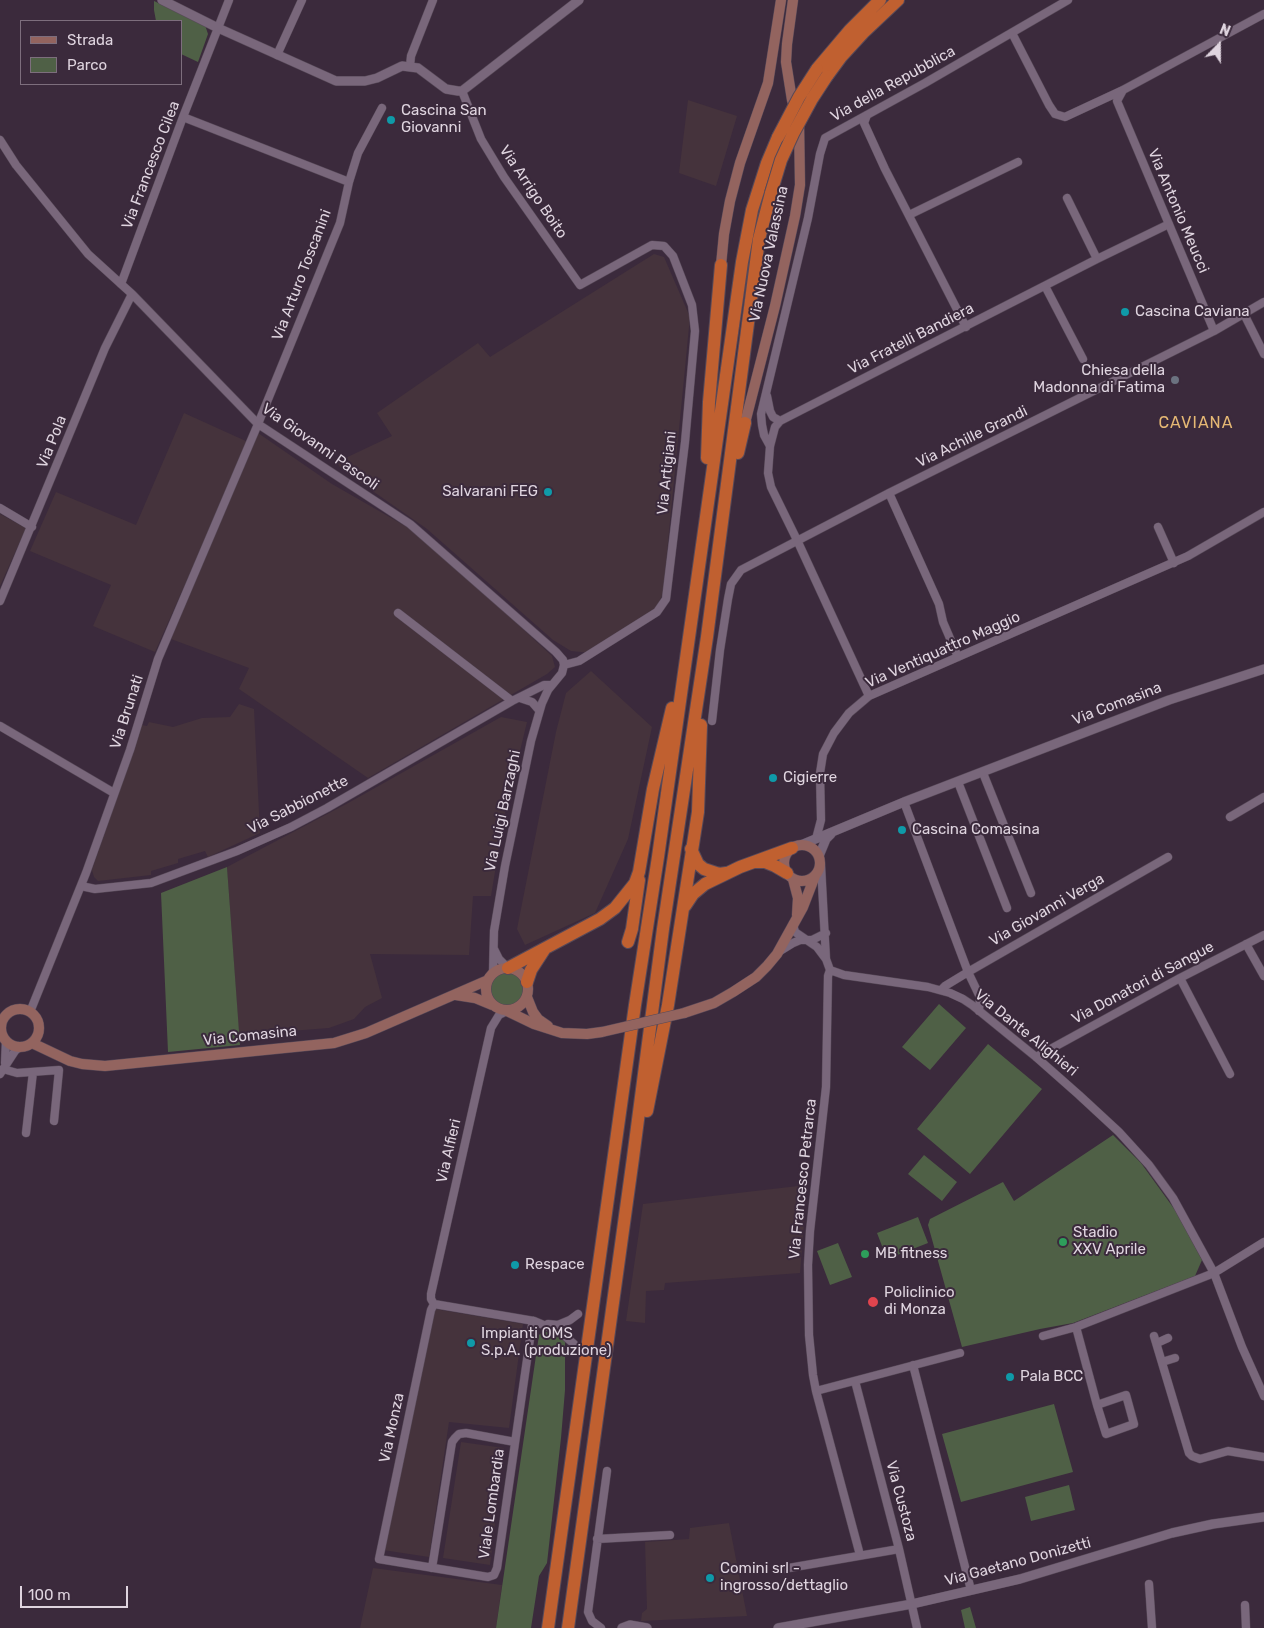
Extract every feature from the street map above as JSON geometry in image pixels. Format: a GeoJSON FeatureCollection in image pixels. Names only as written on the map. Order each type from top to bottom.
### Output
{"type":"FeatureCollection","features":[{"type":"Feature","properties":{"kind":"highway"},"geometry":{"type":"LineString","coordinates":[[568,1628],[663,929],[707,637],[759,239],[770,193],[781,160],[812,99],[833,48],[880,0]]}},
{"type":"Feature","properties":{"kind":"highway"},"geometry":{"type":"LineString","coordinates":[[548,1628],[635,1005],[658,857],[748,226],[758,190],[778,137],[795,104],[822,73],[841,57],[862,33],[898,0]]}},
{"type":"Feature","properties":{"kind":"highway"},"geometry":{"type":"LineString","coordinates":[[706,520],[704,508],[709,402],[721,265]]}},
{"type":"Feature","properties":{"kind":"highway"},"geometry":{"type":"LineString","coordinates":[[720,536],[745,423]]}},
{"type":"Feature","properties":{"kind":"highway"},"geometry":{"type":"LineString","coordinates":[[633,1158],[643,1129],[660,1050],[699,798],[700,746],[709,650],[707,637]]}},
{"type":"Feature","properties":{"kind":"highway"},"geometry":{"type":"LineString","coordinates":[[628,942],[632,930],[653,789],[679,679],[685,663]]}},
{"type":"Feature","properties":{"kind":"highway"},"geometry":{"type":"LineString","coordinates":[[682,913],[693,894],[705,884],[726,873],[796,846]]}},
{"type":"Feature","properties":{"kind":"highway"},"geometry":{"type":"LineString","coordinates":[[691,848],[698,864],[704,869],[719,874],[726,873]]}},
{"type":"Feature","properties":{"kind":"highway"},"geometry":{"type":"LineString","coordinates":[[753,862],[765,862],[782,869],[790,876]]}},
{"type":"Feature","properties":{"kind":"highway"},"geometry":{"type":"LineString","coordinates":[[508,968],[547,946],[587,927],[608,913],[622,901],[635,883],[640,872]]}},
{"type":"Feature","properties":{"kind":"highway"},"geometry":{"type":"LineString","coordinates":[[527,982],[531,970],[547,946]]}},
{"type":"Feature","properties":{"kind":"main road"},"geometry":{"type":"LineString","coordinates":[[773,0],[773,45]]}},
{"type":"Feature","properties":{"kind":"main road"},"geometry":{"type":"LineString","coordinates":[[721,265],[730,201],[740,164],[768,83],[780,0]]}},
{"type":"Feature","properties":{"kind":"main road","name":"Via Nuova Valassina"},"geometry":{"type":"LineString","coordinates":[[745,423],[775,306],[795,216],[800,184],[799,121],[787,78],[786,62],[793,1]]}},
{"type":"Feature","properties":{"kind":"main road"},"geometry":{"type":"LineString","coordinates":[[455,995],[475,998],[534,1024],[562,1033],[587,1034],[684,1013],[714,1003],[756,977],[777,954],[803,907],[820,861],[812,848],[796,846],[785,857],[784,862],[798,898],[795,920]]}},
{"type":"Feature","properties":{"kind":"main road"},"geometry":{"type":"LineString","coordinates":[[790,876],[804,882],[815,876]]}},
{"type":"Feature","properties":{"kind":"main road"},"geometry":{"type":"LineString","coordinates":[[492,1005],[486,993],[486,986],[490,976],[497,970],[508,968],[519,972],[527,982],[527,997],[533,1012],[538,1019],[562,1033]]}},
{"type":"Feature","properties":{"kind":"main road","name":"Via Comasina"},"geometry":{"type":"LineString","coordinates":[[30,1012],[38,1021],[39,1027],[34,1041],[42,1048],[70,1061],[105,1066],[334,1043],[366,1033],[447,996],[455,995],[490,976]]}},
{"type":"Feature","properties":{"kind":"main road"},"geometry":{"type":"LineString","coordinates":[[507,1011],[519,1007],[527,997]]}},
{"type":"Feature","properties":{"kind":"main road"},"geometry":{"type":"LineString","coordinates":[[30,1012],[24,1010],[1,1015],[2,1031],[6,1040],[15,1046],[20,1047],[34,1041]]}},
{"type":"Feature","properties":{"kind":"street"},"geometry":{"type":"LineString","coordinates":[[162,0],[218,28],[336,81],[365,81],[377,78],[402,66],[410,66],[418,68],[454,92],[462,91],[579,0]]}},
{"type":"Feature","properties":{"kind":"street","name":"Via Francesco Cilea"},"geometry":{"type":"LineString","coordinates":[[121,284],[229,0]]}},
{"type":"Feature","properties":{"kind":"street"},"geometry":{"type":"LineString","coordinates":[[277,55],[302,0]]}},
{"type":"Feature","properties":{"kind":"street"},"geometry":{"type":"LineString","coordinates":[[410,66],[411,56],[433,0]]}},
{"type":"Feature","properties":{"kind":"street","name":"Via della Repubblica"},"geometry":{"type":"LineString","coordinates":[[770,446],[764,435],[762,414],[808,218],[822,141],[827,136],[1068,0]]}},
{"type":"Feature","properties":{"kind":"street"},"geometry":{"type":"LineString","coordinates":[[1012,33],[1049,105],[1055,114],[1065,117],[1123,90],[1264,14]]}},
{"type":"Feature","properties":{"kind":"street","name":"Via Antonio Meucci"},"geometry":{"type":"LineString","coordinates":[[1123,90],[1117,101],[1214,331]]}},
{"type":"Feature","properties":{"kind":"street","name":"Via Arrigo Boito"},"geometry":{"type":"LineString","coordinates":[[462,91],[480,139],[580,284],[652,245]]}},
{"type":"Feature","properties":{"kind":"street","name":"Via Arturo Toscanini"},"geometry":{"type":"LineString","coordinates":[[258,424],[340,223],[358,153],[382,108]]}},
{"type":"Feature","properties":{"kind":"street"},"geometry":{"type":"LineString","coordinates":[[867,115],[864,123],[966,327]]}},
{"type":"Feature","properties":{"kind":"street"},"geometry":{"type":"LineString","coordinates":[[183,117],[349,182]]}},
{"type":"Feature","properties":{"kind":"street","name":"Via Giovanni Pascoli"},"geometry":{"type":"LineString","coordinates":[[0,140],[16,165],[88,254],[132,294],[258,424],[410,524],[556,652],[563,660],[564,665]]}},
{"type":"Feature","properties":{"kind":"street"},"geometry":{"type":"LineString","coordinates":[[909,215],[1018,162]]}},
{"type":"Feature","properties":{"kind":"street"},"geometry":{"type":"LineString","coordinates":[[1067,198],[1097,259]]}},
{"type":"Feature","properties":{"kind":"street","name":"Via Fratelli Bandiera"},"geometry":{"type":"LineString","coordinates":[[780,421],[1169,224]]}},
{"type":"Feature","properties":{"kind":"street","name":"Via Artigiani"},"geometry":{"type":"LineString","coordinates":[[564,665],[579,661],[657,612],[666,599],[695,331],[692,305],[673,256],[664,246],[652,245]]}},
{"type":"Feature","properties":{"kind":"street"},"geometry":{"type":"LineString","coordinates":[[1045,286],[1083,359]]}},
{"type":"Feature","properties":{"kind":"street","name":"Via Pola"},"geometry":{"type":"LineString","coordinates":[[0,601],[105,348],[132,294]]}},
{"type":"Feature","properties":{"kind":"street","name":"Via Achille Grandi"},"geometry":{"type":"LineString","coordinates":[[712,721],[720,650],[731,584],[735,577],[747,566],[1214,331],[1264,302]]}},
{"type":"Feature","properties":{"kind":"street"},"geometry":{"type":"LineString","coordinates":[[1244,314],[1264,354]]}},
{"type":"Feature","properties":{"kind":"street"},"geometry":{"type":"LineString","coordinates":[[766,393],[770,411],[773,417],[780,421],[775,427],[770,446],[768,473],[771,487],[869,696]]}},
{"type":"Feature","properties":{"kind":"street","name":"Via Brunati"},"geometry":{"type":"LineString","coordinates":[[30,1012],[81,886],[158,659],[258,424]]}},
{"type":"Feature","properties":{"kind":"street"},"geometry":{"type":"LineString","coordinates":[[889,493],[939,604],[943,622],[958,656]]}},
{"type":"Feature","properties":{"kind":"street"},"geometry":{"type":"LineString","coordinates":[[0,508],[32,527]]}},
{"type":"Feature","properties":{"kind":"street","name":"Via Ventiquattro Maggio"},"geometry":{"type":"LineString","coordinates":[[816,839],[821,820],[820,773],[824,754],[834,733],[849,713],[869,696],[1188,556],[1264,512]]}},
{"type":"Feature","properties":{"kind":"street"},"geometry":{"type":"LineString","coordinates":[[1158,527],[1174,562]]}},
{"type":"Feature","properties":{"kind":"street"},"geometry":{"type":"LineString","coordinates":[[398,612],[512,701]]}},
{"type":"Feature","properties":{"kind":"street"},"geometry":{"type":"LineString","coordinates":[[551,685],[562,673],[564,665]]}},
{"type":"Feature","properties":{"kind":"street","name":"Via Comasina"},"geometry":{"type":"LineString","coordinates":[[796,846],[904,802],[1169,700],[1264,669]]}},
{"type":"Feature","properties":{"kind":"street","name":"Via Sabbionette"},"geometry":{"type":"LineString","coordinates":[[81,886],[95,889],[151,883],[237,851],[293,826],[327,808],[512,701],[544,685],[551,685]]}},
{"type":"Feature","properties":{"kind":"street","name":"Via Luigi Barzaghi"},"geometry":{"type":"LineString","coordinates":[[490,976],[494,931],[505,866],[531,740],[545,696],[551,685]]}},
{"type":"Feature","properties":{"kind":"street"},"geometry":{"type":"LineString","coordinates":[[520,698],[532,702],[540,710]]}},
{"type":"Feature","properties":{"kind":"street"},"geometry":{"type":"LineString","coordinates":[[0,726],[114,793]]}},
{"type":"Feature","properties":{"kind":"street"},"geometry":{"type":"LineString","coordinates":[[983,773],[1031,893]]}},
{"type":"Feature","properties":{"kind":"street"},"geometry":{"type":"LineString","coordinates":[[958,782],[1007,908]]}},
{"type":"Feature","properties":{"kind":"street"},"geometry":{"type":"LineString","coordinates":[[1230,817],[1264,798]]}},
{"type":"Feature","properties":{"kind":"street"},"geometry":{"type":"LineString","coordinates":[[904,802],[968,972],[980,997],[979,1011]]}},
{"type":"Feature","properties":{"kind":"street"},"geometry":{"type":"LineString","coordinates":[[830,970],[826,958],[826,933],[820,861],[826,840],[835,831]]}},
{"type":"Feature","properties":{"kind":"street","name":"Via Giovanni Verga"},"geometry":{"type":"LineString","coordinates":[[941,990],[968,972],[1168,856]]}},
{"type":"Feature","properties":{"kind":"street"},"geometry":{"type":"LineString","coordinates":[[795,920],[795,932],[817,947],[826,958]]}},
{"type":"Feature","properties":{"kind":"street"},"geometry":{"type":"LineString","coordinates":[[777,954],[793,943],[819,938],[826,933]]}},
{"type":"Feature","properties":{"kind":"street","name":"Via Donatori di Sangue"},"geometry":{"type":"LineString","coordinates":[[1036,1057],[1264,934]]}},
{"type":"Feature","properties":{"kind":"street"},"geometry":{"type":"LineString","coordinates":[[1246,944],[1264,976]]}},
{"type":"Feature","properties":{"kind":"street"},"geometry":{"type":"LineString","coordinates":[[493,945],[499,959],[508,968]]}},
{"type":"Feature","properties":{"kind":"street","name":"Via Dante Alighieri"},"geometry":{"type":"LineString","coordinates":[[830,970],[844,975],[941,990],[963,1000],[1036,1057],[1121,1134],[1149,1164],[1174,1198],[1214,1273],[1242,1347],[1264,1394]]}},
{"type":"Feature","properties":{"kind":"street","name":"Via Francesco Petrarca"},"geometry":{"type":"LineString","coordinates":[[830,970],[828,976],[826,1087],[808,1260],[808,1335],[816,1391],[860,1555]]}},
{"type":"Feature","properties":{"kind":"street"},"geometry":{"type":"LineString","coordinates":[[1180,978],[1230,1074]]}},
{"type":"Feature","properties":{"kind":"street","name":"Via Alfieri"},"geometry":{"type":"LineString","coordinates":[[434,1304],[431,1294],[491,1028],[499,1015],[507,1011]]}},
{"type":"Feature","properties":{"kind":"street"},"geometry":{"type":"LineString","coordinates":[[2,1070],[6,1040]]}},
{"type":"Feature","properties":{"kind":"street"},"geometry":{"type":"LineString","coordinates":[[2,1070],[20,1047]]}},
{"type":"Feature","properties":{"kind":"street"},"geometry":{"type":"LineString","coordinates":[[2,1070],[16,1073],[59,1070],[54,1121]]}},
{"type":"Feature","properties":{"kind":"street"},"geometry":{"type":"LineString","coordinates":[[26,1133],[32,1072]]}},
{"type":"Feature","properties":{"kind":"street"},"geometry":{"type":"LineString","coordinates":[[1043,1336],[1076,1327],[1214,1273],[1264,1242]]}},
{"type":"Feature","properties":{"kind":"street"},"geometry":{"type":"LineString","coordinates":[[434,1304],[534,1321],[560,1332],[574,1344]]}},
{"type":"Feature","properties":{"kind":"street","name":"Via Monza"},"geometry":{"type":"LineString","coordinates":[[379,1559],[431,1310],[434,1304]]}},
{"type":"Feature","properties":{"kind":"street"},"geometry":{"type":"LineString","coordinates":[[542,1324],[558,1325],[578,1314]]}},
{"type":"Feature","properties":{"kind":"street","name":"Viale Lombardia"},"geometry":{"type":"LineString","coordinates":[[379,1559],[488,1577],[494,1575],[497,1568],[534,1321]]}},
{"type":"Feature","properties":{"kind":"street"},"geometry":{"type":"LineString","coordinates":[[1076,1327],[1098,1406],[1106,1434],[1134,1424],[1126,1395],[1098,1406]]}},
{"type":"Feature","properties":{"kind":"street"},"geometry":{"type":"LineString","coordinates":[[1168,1338],[1156,1339],[1189,1453],[1200,1459],[1228,1451],[1264,1457]]}},
{"type":"Feature","properties":{"kind":"street"},"geometry":{"type":"LineString","coordinates":[[816,1391],[960,1353]]}},
{"type":"Feature","properties":{"kind":"street"},"geometry":{"type":"LineString","coordinates":[[1162,1362],[1175,1358]]}},
{"type":"Feature","properties":{"kind":"street"},"geometry":{"type":"LineString","coordinates":[[912,1365],[971,1590]]}},
{"type":"Feature","properties":{"kind":"street","name":"Via Custoza"},"geometry":{"type":"LineString","coordinates":[[855,1381],[899,1549],[917,1628]]}},
{"type":"Feature","properties":{"kind":"street"},"geometry":{"type":"LineString","coordinates":[[432,1568],[454,1438],[459,1434],[466,1433],[515,1442]]}},
{"type":"Feature","properties":{"kind":"street"},"geometry":{"type":"LineString","coordinates":[[601,1628],[592,1621],[588,1612],[606,1471]]}},
{"type":"Feature","properties":{"kind":"street","name":"Via Gaetano Donizetti"},"geometry":{"type":"LineString","coordinates":[[778,1628],[912,1604],[1020,1579],[1172,1532],[1264,1517]]}},
{"type":"Feature","properties":{"kind":"street"},"geometry":{"type":"LineString","coordinates":[[597,1539],[670,1535]]}},
{"type":"Feature","properties":{"kind":"street"},"geometry":{"type":"LineString","coordinates":[[783,1569],[899,1549]]}},
{"type":"Feature","properties":{"kind":"street"},"geometry":{"type":"LineString","coordinates":[[1149,1584],[1152,1628]]}},
{"type":"Feature","properties":{"kind":"street"},"geometry":{"type":"LineString","coordinates":[[1245,1605],[1246,1628]]}},
{"type":"Feature","properties":{"kind":"street"},"geometry":{"type":"LineString","coordinates":[[620,1628],[630,1625],[647,1628]]}},
{"type":"Feature","properties":{"kind":"shaded area"},"geometry":{"type":"Polygon","coordinates":[[[688,100],[737,116],[716,186],[679,173],[688,100]]]}},
{"type":"Feature","properties":{"kind":"shaded area"},"geometry":{"type":"Polygon","coordinates":[[[654,254],[664,257],[690,317],[663,593],[656,609],[591,653],[571,651],[553,640],[427,529],[341,469],[337,462],[392,436],[377,413],[478,343],[490,357],[654,254]]]}},
{"type":"Feature","properties":{"kind":"shaded area"},"geometry":{"type":"Polygon","coordinates":[[[184,413],[248,442],[155,652],[93,626],[111,585],[30,551],[56,492],[136,525],[184,413]]]}},
{"type":"Feature","properties":{"kind":"shaded area"},"geometry":{"type":"Polygon","coordinates":[[[258,433],[332,484],[407,527],[460,571],[552,656],[555,667],[547,674],[368,778],[239,689],[249,668],[171,639],[258,433]]]}},
{"type":"Feature","properties":{"kind":"shaded area"},"geometry":{"type":"Polygon","coordinates":[[[0,514],[26,528],[0,586],[0,514]]]}},
{"type":"Feature","properties":{"kind":"shaded area"},"geometry":{"type":"Polygon","coordinates":[[[591,671],[652,727],[628,839],[595,913],[525,945],[517,929],[556,732],[566,693],[591,671]]]}},
{"type":"Feature","properties":{"kind":"shaded area"},"geometry":{"type":"Polygon","coordinates":[[[239,704],[254,709],[260,833],[208,857],[205,851],[178,859],[178,863],[151,871],[151,875],[98,881],[94,877],[92,870],[142,725],[147,726],[149,722],[173,727],[202,718],[230,717],[239,704]]]}},
{"type":"Feature","properties":{"kind":"shaded area"},"geometry":{"type":"Polygon","coordinates":[[[501,717],[527,722],[504,817],[491,896],[473,896],[469,955],[370,954],[382,998],[365,1007],[354,1019],[329,1028],[239,1035],[227,867],[350,802],[501,717]]]}},
{"type":"Feature","properties":{"kind":"shaded area"},"geometry":{"type":"Polygon","coordinates":[[[807,1185],[800,1273],[665,1283],[664,1290],[646,1291],[645,1323],[626,1321],[643,1204],[807,1185]]]}},
{"type":"Feature","properties":{"kind":"shaded area"},"geometry":{"type":"Polygon","coordinates":[[[435,1309],[523,1324],[509,1428],[449,1422],[429,1557],[383,1550],[424,1352],[435,1309]]]}},
{"type":"Feature","properties":{"kind":"shaded area"},"geometry":{"type":"Polygon","coordinates":[[[461,1442],[504,1448],[490,1565],[443,1558],[461,1442]]]}},
{"type":"Feature","properties":{"kind":"shaded area"},"geometry":{"type":"Polygon","coordinates":[[[729,1523],[747,1616],[641,1621],[642,1613],[647,1609],[645,1542],[689,1539],[690,1528],[729,1523]]]}},
{"type":"Feature","properties":{"kind":"shaded area"},"geometry":{"type":"Polygon","coordinates":[[[373,1568],[502,1585],[496,1628],[360,1628],[373,1568]]]}},
{"type":"Feature","properties":{"kind":"green space"},"geometry":{"type":"Polygon","coordinates":[[[154,1],[205,25],[208,34],[198,62],[182,54],[182,20],[156,20],[154,1]]]}},
{"type":"Feature","properties":{"kind":"green space"},"geometry":{"type":"Polygon","coordinates":[[[227,867],[240,1045],[168,1052],[161,893],[227,867]]]}},
{"type":"Feature","properties":{"kind":"green space"},"geometry":{"type":"Polygon","coordinates":[[[507,973],[518,978],[523,989],[518,1000],[507,1005],[496,1000],[491,989],[496,978],[507,973]]]}},
{"type":"Feature","properties":{"kind":"green space"},"geometry":{"type":"Polygon","coordinates":[[[939,1004],[966,1028],[930,1070],[902,1047],[939,1004]]]}},
{"type":"Feature","properties":{"kind":"green space"},"geometry":{"type":"Polygon","coordinates":[[[988,1044],[1042,1089],[970,1174],[917,1129],[988,1044]]]}},
{"type":"Feature","properties":{"kind":"green space","name":"Stadio XXV Aprile"},"geometry":{"type":"Polygon","coordinates":[[[1113,1135],[1141,1163],[1175,1210],[1202,1260],[1195,1276],[1073,1323],[962,1347],[928,1225],[930,1219],[1003,1182],[1014,1201],[1113,1135]]]}},
{"type":"Feature","properties":{"kind":"green space"},"geometry":{"type":"Polygon","coordinates":[[[924,1155],[957,1182],[942,1201],[908,1174],[924,1155]]]}},
{"type":"Feature","properties":{"kind":"green space"},"geometry":{"type":"Polygon","coordinates":[[[918,1217],[928,1243],[887,1259],[877,1233],[918,1217]]]}},
{"type":"Feature","properties":{"kind":"green space"},"geometry":{"type":"Polygon","coordinates":[[[838,1243],[852,1277],[830,1285],[817,1251],[838,1243]]]}},
{"type":"Feature","properties":{"kind":"green space"},"geometry":{"type":"Polygon","coordinates":[[[543,1331],[565,1340],[565,1390],[547,1563],[539,1576],[531,1628],[496,1628],[539,1335],[543,1331]]]}},
{"type":"Feature","properties":{"kind":"green space"},"geometry":{"type":"Polygon","coordinates":[[[1054,1404],[1073,1472],[961,1502],[942,1434],[1054,1404]]]}},
{"type":"Feature","properties":{"kind":"green space"},"geometry":{"type":"Polygon","coordinates":[[[1069,1485],[1075,1510],[1031,1521],[1025,1497],[1069,1485]]]}},
{"type":"Feature","properties":{"kind":"green space"},"geometry":{"type":"Polygon","coordinates":[[[970,1607],[976,1628],[965,1628],[961,1610],[970,1607]]]}},
{"type":"Feature","properties":{"kind":"place","name":"Cascina San Giovanni"},"geometry":{"type":"Point","coordinates":[391,120]}},
{"type":"Feature","properties":{"kind":"place","name":"Cascina Caviana"},"geometry":{"type":"Point","coordinates":[1125,312]}},
{"type":"Feature","properties":{"kind":"place","name":"Chiesa della Madonna di Fatima"},"geometry":{"type":"Point","coordinates":[1175,380]}},
{"type":"Feature","properties":{"kind":"place","name":"Salvarani FEG"},"geometry":{"type":"Point","coordinates":[548,492]}},
{"type":"Feature","properties":{"kind":"place","name":"Cigierre"},"geometry":{"type":"Point","coordinates":[773,778]}},
{"type":"Feature","properties":{"kind":"place","name":"Cascina Comasina"},"geometry":{"type":"Point","coordinates":[902,830]}},
{"type":"Feature","properties":{"kind":"place","name":"Stadio XXV Aprile"},"geometry":{"type":"Point","coordinates":[1063,1242]}},
{"type":"Feature","properties":{"kind":"place","name":"MB fitness"},"geometry":{"type":"Point","coordinates":[865,1254]}},
{"type":"Feature","properties":{"kind":"place","name":"Respace"},"geometry":{"type":"Point","coordinates":[515,1265]}},
{"type":"Feature","properties":{"kind":"place","name":"Policlinico di Monza"},"geometry":{"type":"Point","coordinates":[873,1302]}},
{"type":"Feature","properties":{"kind":"place","name":"Impianti OMS S.p.A. (produzione)"},"geometry":{"type":"Point","coordinates":[471,1343]}},
{"type":"Feature","properties":{"kind":"place","name":"Pala BCC"},"geometry":{"type":"Point","coordinates":[1010,1377]}},
{"type":"Feature","properties":{"kind":"place","name":"Comini srl - ingrosso/dettaglio"},"geometry":{"type":"Point","coordinates":[710,1578]}},
{"type":"Feature","properties":{"kind":"district","name":"CAVIANA"},"geometry":{"type":"Point","coordinates":[1196,423]}}]}
